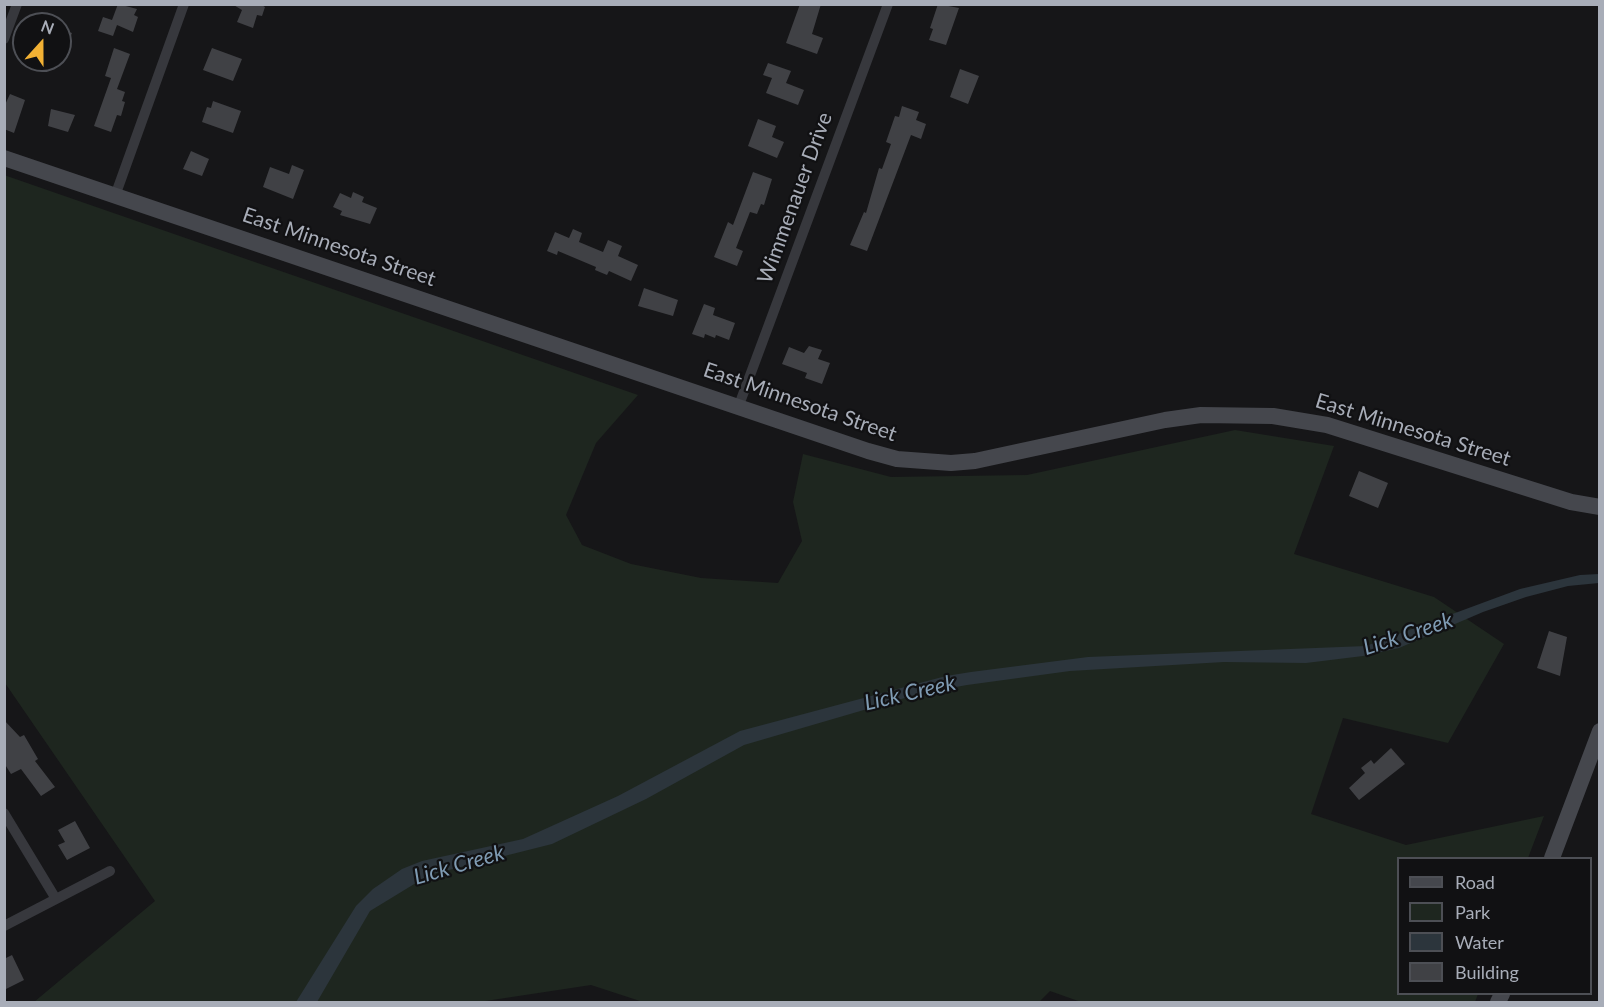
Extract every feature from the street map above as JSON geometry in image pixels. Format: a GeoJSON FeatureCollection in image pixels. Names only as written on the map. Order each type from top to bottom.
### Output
{"type":"FeatureCollection","features":[{"type":"Feature","properties":{"kind":"street"},"geometry":{"type":"LineString","coordinates":[[4,39],[16,4]]}},
{"type":"Feature","properties":{"kind":"street"},"geometry":{"type":"LineString","coordinates":[[115,196],[184,4]]}},
{"type":"Feature","properties":{"kind":"street","name":"Wimmenauer Drive"},"geometry":{"type":"LineString","coordinates":[[739,405],[888,4]]}},
{"type":"Feature","properties":{"kind":"street","name":"East Minnesota Street"},"geometry":{"type":"LineString","coordinates":[[4,158],[739,405],[880,455],[915,462],[951,463],[998,458],[1176,418],[1237,414],[1291,418],[1327,425],[1548,495],[1599,507]]}},
{"type":"Feature","properties":{"kind":"street"},"geometry":{"type":"LineString","coordinates":[[1552,857],[1599,731]]}},
{"type":"Feature","properties":{"kind":"street"},"geometry":{"type":"LineString","coordinates":[[4,813],[56,899]]}},
{"type":"Feature","properties":{"kind":"street"},"geometry":{"type":"LineString","coordinates":[[4,926],[110,871]]}},
{"type":"Feature","properties":{"kind":"green space"},"geometry":{"type":"Polygon","coordinates":[[[4,175],[638,395],[596,443],[566,515],[582,545],[631,564],[701,578],[778,583],[802,541],[793,502],[803,454],[891,477],[1027,475],[1235,430],[1334,446],[1294,554],[1434,597],[1504,644],[1448,743],[1343,718],[1311,814],[1406,845],[1544,816],[1528,857],[1397,857],[1397,995],[1478,995],[1475,1002],[1081,1002],[1050,991],[1039,1002],[643,1002],[591,985],[479,1002],[34,1002],[155,901],[5,683],[4,175]]]}},
{"type":"Feature","properties":{"kind":"water","name":"Lick Creek"},"geometry":{"type":"Polygon","coordinates":[[[1599,574],[1599,583],[1568,586],[1526,597],[1483,612],[1399,648],[1363,656],[1306,663],[1224,662],[1070,671],[967,685],[922,693],[744,745],[646,799],[552,844],[429,875],[370,911],[317,1002],[296,1002],[356,906],[373,889],[402,869],[422,861],[523,839],[618,796],[740,731],[946,676],[971,672],[1088,657],[1366,646],[1520,589],[1580,575],[1599,574]]]}},
{"type":"Feature","properties":{"kind":"building"},"geometry":{"type":"Polygon","coordinates":[[[118,4],[137,9],[134,15],[138,17],[133,32],[117,25],[113,36],[98,31],[103,17],[112,20],[118,4]]]}},
{"type":"Feature","properties":{"kind":"building"},"geometry":{"type":"Polygon","coordinates":[[[232,4],[260,4],[265,7],[262,16],[257,15],[253,28],[237,22],[242,10],[232,4]]]}},
{"type":"Feature","properties":{"kind":"building"},"geometry":{"type":"Polygon","coordinates":[[[800,4],[821,4],[812,34],[823,38],[817,54],[786,43],[800,4]]]}},
{"type":"Feature","properties":{"kind":"building"},"geometry":{"type":"Polygon","coordinates":[[[938,4],[959,8],[946,45],[929,40],[933,29],[930,28],[938,4]]]}},
{"type":"Feature","properties":{"kind":"building"},"geometry":{"type":"Polygon","coordinates":[[[114,48],[130,54],[117,89],[125,92],[122,101],[125,102],[121,116],[117,115],[111,132],[94,126],[111,78],[105,76],[114,48]]]}},
{"type":"Feature","properties":{"kind":"building"},"geometry":{"type":"Polygon","coordinates":[[[212,48],[242,59],[233,81],[203,70],[212,48]]]}},
{"type":"Feature","properties":{"kind":"building"},"geometry":{"type":"Polygon","coordinates":[[[768,63],[791,71],[786,83],[804,90],[798,105],[766,93],[772,78],[763,75],[768,63]]]}},
{"type":"Feature","properties":{"kind":"building"},"geometry":{"type":"Polygon","coordinates":[[[960,69],[979,76],[968,104],[950,97],[960,69]]]}},
{"type":"Feature","properties":{"kind":"building"},"geometry":{"type":"Polygon","coordinates":[[[10,94],[25,100],[14,133],[4,129],[4,107],[10,94]]]}},
{"type":"Feature","properties":{"kind":"building"},"geometry":{"type":"Polygon","coordinates":[[[213,101],[241,111],[233,133],[202,122],[207,107],[211,108],[213,101]]]}},
{"type":"Feature","properties":{"kind":"building"},"geometry":{"type":"Polygon","coordinates":[[[902,106],[919,112],[916,120],[926,124],[921,139],[911,135],[867,251],[850,245],[864,212],[866,213],[879,168],[882,169],[891,144],[886,142],[895,116],[899,117],[902,106]]]}},
{"type":"Feature","properties":{"kind":"building"},"geometry":{"type":"Polygon","coordinates":[[[51,109],[75,115],[68,132],[48,126],[51,109]]]}},
{"type":"Feature","properties":{"kind":"building"},"geometry":{"type":"Polygon","coordinates":[[[758,119],[776,126],[772,137],[784,142],[777,158],[748,146],[758,119]]]}},
{"type":"Feature","properties":{"kind":"building"},"geometry":{"type":"Polygon","coordinates":[[[191,151],[209,159],[202,176],[183,169],[191,151]]]}},
{"type":"Feature","properties":{"kind":"building"},"geometry":{"type":"Polygon","coordinates":[[[292,165],[304,170],[293,199],[263,187],[270,167],[289,174],[292,165]]]}},
{"type":"Feature","properties":{"kind":"building"},"geometry":{"type":"Polygon","coordinates":[[[753,172],[772,179],[764,205],[761,204],[757,214],[750,212],[736,248],[743,251],[737,266],[714,257],[728,222],[733,225],[753,172]]]}},
{"type":"Feature","properties":{"kind":"building"},"geometry":{"type":"Polygon","coordinates":[[[353,192],[364,197],[362,202],[377,208],[370,224],[340,215],[342,211],[333,207],[340,193],[351,198],[353,192]]]}},
{"type":"Feature","properties":{"kind":"building"},"geometry":{"type":"Polygon","coordinates":[[[573,229],[582,233],[579,242],[603,252],[608,240],[622,246],[618,256],[638,265],[631,281],[609,271],[607,275],[595,270],[596,267],[558,251],[557,255],[547,251],[555,232],[569,238],[573,229]]]}},
{"type":"Feature","properties":{"kind":"building"},"geometry":{"type":"Polygon","coordinates":[[[644,288],[678,300],[673,316],[638,306],[644,288]]]}},
{"type":"Feature","properties":{"kind":"building"},"geometry":{"type":"Polygon","coordinates":[[[704,304],[715,308],[713,315],[735,323],[729,340],[716,335],[715,338],[705,334],[704,338],[692,334],[704,304]]]}},
{"type":"Feature","properties":{"kind":"building"},"geometry":{"type":"Polygon","coordinates":[[[809,346],[822,350],[818,359],[830,363],[822,384],[805,378],[807,373],[782,364],[789,347],[804,353],[809,346]]]}},
{"type":"Feature","properties":{"kind":"building"},"geometry":{"type":"Polygon","coordinates":[[[1359,471],[1388,483],[1378,508],[1349,496],[1359,471]]]}},
{"type":"Feature","properties":{"kind":"building"},"geometry":{"type":"Polygon","coordinates":[[[1549,631],[1567,637],[1560,676],[1537,668],[1549,631]]]}},
{"type":"Feature","properties":{"kind":"building"},"geometry":{"type":"Polygon","coordinates":[[[4,720],[20,737],[24,735],[38,759],[35,761],[55,787],[41,796],[21,769],[11,774],[4,763],[4,720]]]}},
{"type":"Feature","properties":{"kind":"building"},"geometry":{"type":"Polygon","coordinates":[[[1391,748],[1405,764],[1359,800],[1349,788],[1365,773],[1361,768],[1371,760],[1374,764],[1391,748]]]}},
{"type":"Feature","properties":{"kind":"building"},"geometry":{"type":"Polygon","coordinates":[[[75,821],[90,848],[67,860],[58,845],[65,842],[58,830],[75,821]]]}},
{"type":"Feature","properties":{"kind":"building"},"geometry":{"type":"Polygon","coordinates":[[[12,955],[24,980],[4,990],[4,959],[12,955]]]}}]}
